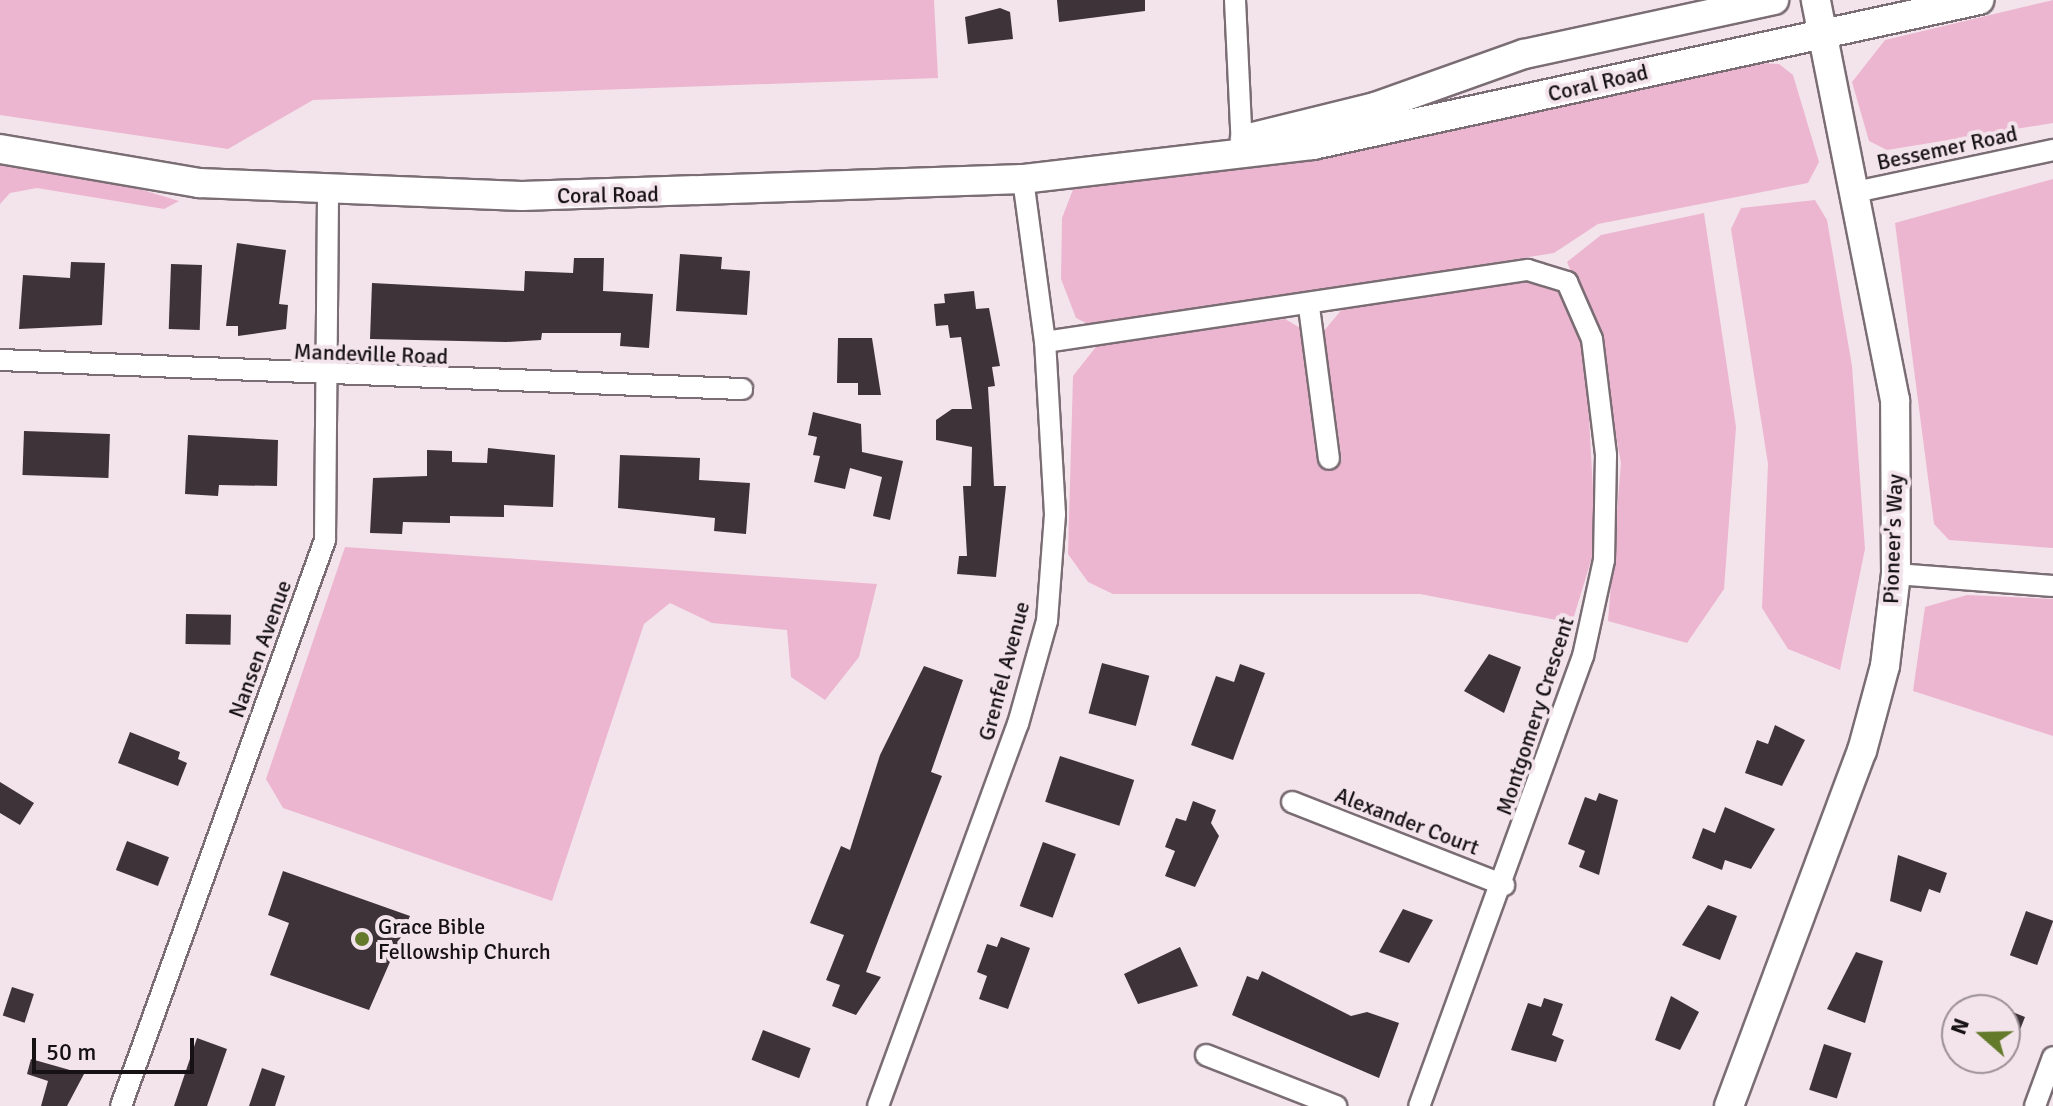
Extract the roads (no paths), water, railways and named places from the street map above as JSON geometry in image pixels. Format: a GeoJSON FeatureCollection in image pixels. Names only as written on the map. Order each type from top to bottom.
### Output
{"type":"FeatureCollection","features":[{"type":"Feature","properties":{"kind":"main road","name":"Coral Road"},"geometry":{"type":"LineString","coordinates":[[1233,148],[1375,107],[1524,54],[1774,0]]}},
{"type":"Feature","properties":{"kind":"main road","name":"Pioneer's Way"},"geometry":{"type":"LineString","coordinates":[[1729,1106],[1862,751],[1885,666],[1896,574],[1895,400],[1851,193],[1816,0]]}},
{"type":"Feature","properties":{"kind":"main road","name":"Coral Road"},"geometry":{"type":"LineString","coordinates":[[0,149],[199,183],[522,196],[1023,179],[1233,148],[1329,142],[1979,0]]}},
{"type":"Feature","properties":{"kind":"street"},"geometry":{"type":"LineString","coordinates":[[1233,148],[1235,0]]}},
{"type":"Feature","properties":{"kind":"street","name":"Bessemer Road"},"geometry":{"type":"LineString","coordinates":[[1851,193],[2053,150]]}},
{"type":"Feature","properties":{"kind":"street","name":"Grenfel Avenue"},"geometry":{"type":"LineString","coordinates":[[878,1106],[1018,724],[1047,621],[1055,514],[1045,342],[1023,179]]}},
{"type":"Feature","properties":{"kind":"street","name":"Nansen Avenue"},"geometry":{"type":"LineString","coordinates":[[121,1106],[325,540],[328,188]]}},
{"type":"Feature","properties":{"kind":"street","name":"Montgomery Crescent"},"geometry":{"type":"LineString","coordinates":[[1045,342],[1309,307],[1528,270],[1567,282],[1592,339],[1606,455],[1604,560],[1583,656],[1504,885],[1419,1106]]}},
{"type":"Feature","properties":{"kind":"street"},"geometry":{"type":"LineString","coordinates":[[1309,307],[1329,459]]}},
{"type":"Feature","properties":{"kind":"street","name":"Mandeville Road"},"geometry":{"type":"LineString","coordinates":[[0,360],[326,378],[742,389]]}},
{"type":"Feature","properties":{"kind":"street"},"geometry":{"type":"LineString","coordinates":[[1896,574],[2053,586]]}},
{"type":"Feature","properties":{"kind":"street","name":"Alexander Court"},"geometry":{"type":"LineString","coordinates":[[1292,802],[1504,885]]}},
{"type":"Feature","properties":{"kind":"street"},"geometry":{"type":"LineString","coordinates":[[1206,1055],[1336,1106]]}},
{"type":"Feature","properties":{"kind":"street"},"geometry":{"type":"LineString","coordinates":[[2035,1106],[2053,1057]]}},
{"type":"Feature","properties":{"kind":"place","name":"Grace Bible Fellowship Church"},"geometry":{"type":"Point","coordinates":[362,939]}}]}
